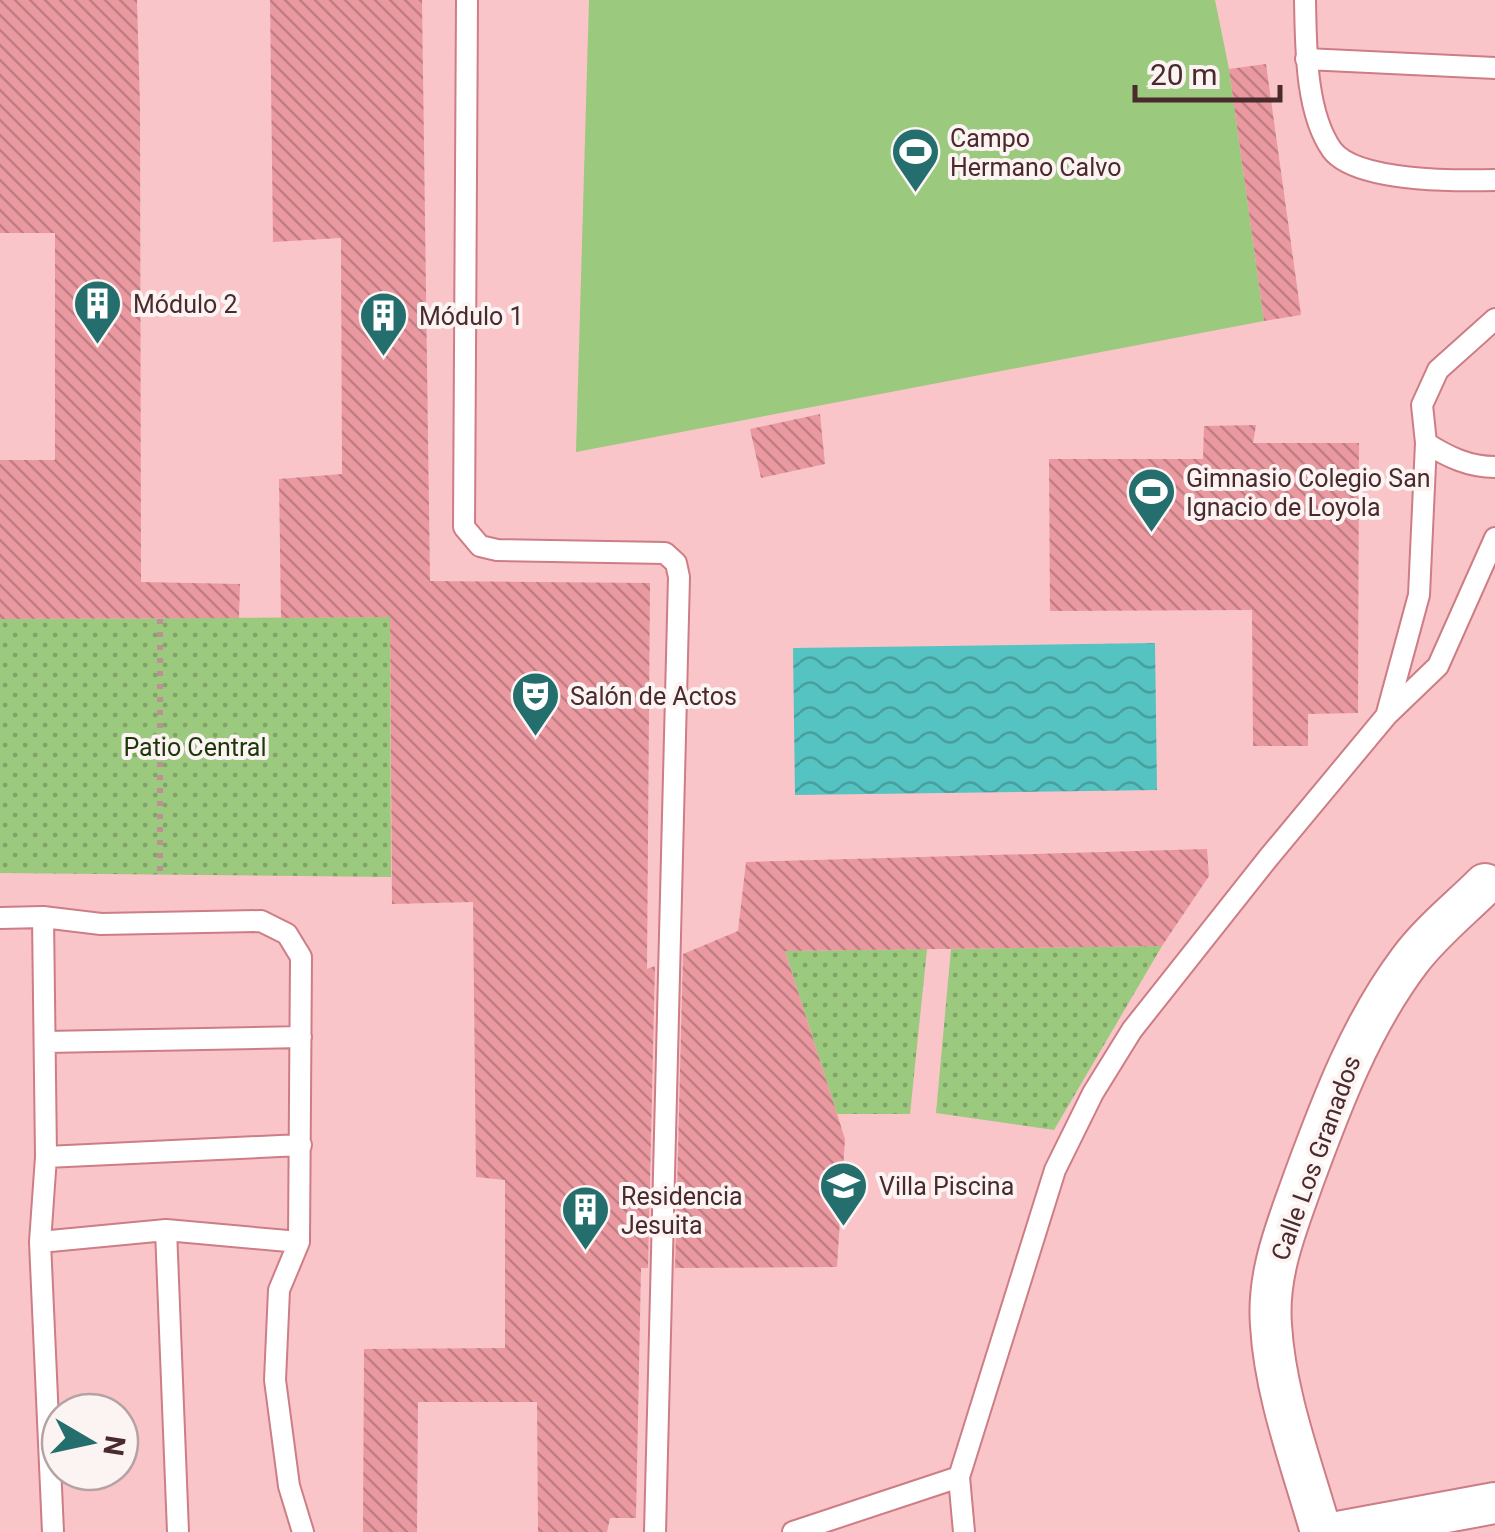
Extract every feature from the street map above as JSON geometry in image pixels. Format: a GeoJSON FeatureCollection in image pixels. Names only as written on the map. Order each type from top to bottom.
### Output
{"type":"FeatureCollection","features":[{"type":"Feature","properties":{"kind":"street","name":"Calle Los Granados"},"geometry":{"type":"LineString","coordinates":[[1321,1532],[1279,1378],[1271,1326],[1271,1283],[1312,1154],[1361,1037],[1412,958],[1485,884]]}},
{"type":"Feature","properties":{"kind":"street"},"geometry":{"type":"LineString","coordinates":[[1338,1532],[1495,1503]]}},
{"type":"Feature","properties":{"kind":"lane"},"geometry":{"type":"LineString","coordinates":[[467,0],[464,528],[480,546],[498,550],[666,553],[676,562],[678,578],[656,1532]]}},
{"type":"Feature","properties":{"kind":"lane"},"geometry":{"type":"LineString","coordinates":[[1304,0],[1306,59],[1318,120],[1334,152],[1362,170],[1452,181],[1495,180]]}},
{"type":"Feature","properties":{"kind":"lane"},"geometry":{"type":"LineString","coordinates":[[1306,59],[1495,68]]}},
{"type":"Feature","properties":{"kind":"lane"},"geometry":{"type":"LineString","coordinates":[[1387,715],[1419,595],[1426,443],[1422,405],[1438,370],[1495,319]]}},
{"type":"Feature","properties":{"kind":"lane"},"geometry":{"type":"LineString","coordinates":[[1426,443],[1476,467],[1495,467]]}},
{"type":"Feature","properties":{"kind":"lane"},"geometry":{"type":"LineString","coordinates":[[964,1532],[959,1476],[1055,1170],[1093,1092],[1132,1030],[1387,715],[1438,666],[1495,538]]}},
{"type":"Feature","properties":{"kind":"lane"},"geometry":{"type":"LineString","coordinates":[[0,918],[101,924],[261,920],[287,934],[301,958],[299,1242],[279,1290],[276,1380],[288,1486],[302,1532]]}},
{"type":"Feature","properties":{"kind":"lane"},"geometry":{"type":"LineString","coordinates":[[44,918],[46,1156],[40,1242],[53,1532]]}},
{"type":"Feature","properties":{"kind":"lane"},"geometry":{"type":"LineString","coordinates":[[46,1042],[301,1037]]}},
{"type":"Feature","properties":{"kind":"lane"},"geometry":{"type":"LineString","coordinates":[[46,1156],[300,1145]]}},
{"type":"Feature","properties":{"kind":"lane"},"geometry":{"type":"LineString","coordinates":[[40,1242],[166,1230],[299,1242]]}},
{"type":"Feature","properties":{"kind":"lane"},"geometry":{"type":"LineString","coordinates":[[166,1230],[178,1532]]}},
{"type":"Feature","properties":{"kind":"lane"},"geometry":{"type":"LineString","coordinates":[[793,1532],[959,1476]]}},
{"type":"Feature","properties":{"kind":"path"},"geometry":{"type":"LineString","coordinates":[[160,618],[160,876]]}},
{"type":"Feature","properties":{"kind":"green space","name":"Campo Hermano Calvo"},"geometry":{"type":"Polygon","coordinates":[[[589,0],[1215,0],[1229,69],[1264,321],[576,452],[589,0]]]}},
{"type":"Feature","properties":{"kind":"green space","name":"Patio Central"},"geometry":{"type":"Polygon","coordinates":[[[390,617],[391,877],[0,873],[0,619],[390,617]]]}},
{"type":"Feature","properties":{"kind":"green space"},"geometry":{"type":"Polygon","coordinates":[[[1162,946],[1054,1130],[936,1113],[951,949],[1162,946]]]}},
{"type":"Feature","properties":{"kind":"green space"},"geometry":{"type":"Polygon","coordinates":[[[927,949],[910,1114],[837,1114],[785,951],[927,949]]]}},
{"type":"Feature","properties":{"kind":"water"},"geometry":{"type":"Polygon","coordinates":[[[1155,643],[1157,790],[795,795],[793,648],[1155,643]]]}},
{"type":"Feature","properties":{"kind":"building","name":"Módulo 2"},"geometry":{"type":"Polygon","coordinates":[[[0,0],[137,0],[141,582],[240,584],[239,618],[0,619],[0,460],[55,460],[55,233],[0,233],[0,0]]]}},
{"type":"Feature","properties":{"kind":"building"},"geometry":{"type":"Polygon","coordinates":[[[270,0],[422,0],[430,581],[650,583],[647,969],[655,966],[648,1268],[641,1268],[636,1518],[610,1518],[607,1532],[538,1532],[537,1402],[418,1402],[417,1532],[363,1532],[364,1349],[505,1348],[505,1180],[476,1177],[473,902],[392,904],[390,617],[281,618],[279,479],[342,474],[341,238],[273,242],[270,0]]]}},
{"type":"Feature","properties":{"kind":"building"},"geometry":{"type":"Polygon","coordinates":[[[1266,64],[1301,315],[1264,321],[1229,69],[1266,64]]]}},
{"type":"Feature","properties":{"kind":"building"},"geometry":{"type":"Polygon","coordinates":[[[820,414],[825,464],[761,478],[750,429],[820,414]]]}},
{"type":"Feature","properties":{"kind":"building"},"geometry":{"type":"Polygon","coordinates":[[[1256,425],[1253,443],[1359,443],[1358,713],[1308,714],[1308,746],[1253,746],[1252,610],[1050,611],[1049,459],[1203,459],[1204,426],[1256,425]]]}},
{"type":"Feature","properties":{"kind":"building"},"geometry":{"type":"Polygon","coordinates":[[[1207,849],[1209,876],[1162,946],[785,951],[845,1139],[837,1267],[675,1268],[683,954],[738,931],[746,862],[1207,849]]]}},
{"type":"Feature","properties":{"kind":"place","name":"Campo Hermano Calvo"},"geometry":{"type":"Point","coordinates":[915,194]}},
{"type":"Feature","properties":{"kind":"place","name":"Módulo 2"},"geometry":{"type":"Point","coordinates":[98,346]}},
{"type":"Feature","properties":{"kind":"place","name":"Módulo 1"},"geometry":{"type":"Point","coordinates":[384,358]}},
{"type":"Feature","properties":{"kind":"place","name":"Gimnasio Colegio San Ignacio de Loyola"},"geometry":{"type":"Point","coordinates":[1151,534]}},
{"type":"Feature","properties":{"kind":"place","name":"Salón de Actos"},"geometry":{"type":"Point","coordinates":[535,738]}},
{"type":"Feature","properties":{"kind":"place","name":"Villa Piscina"},"geometry":{"type":"Point","coordinates":[844,1228]}},
{"type":"Feature","properties":{"kind":"place","name":"Residencia Jesuita"},"geometry":{"type":"Point","coordinates":[586,1252]}}]}
